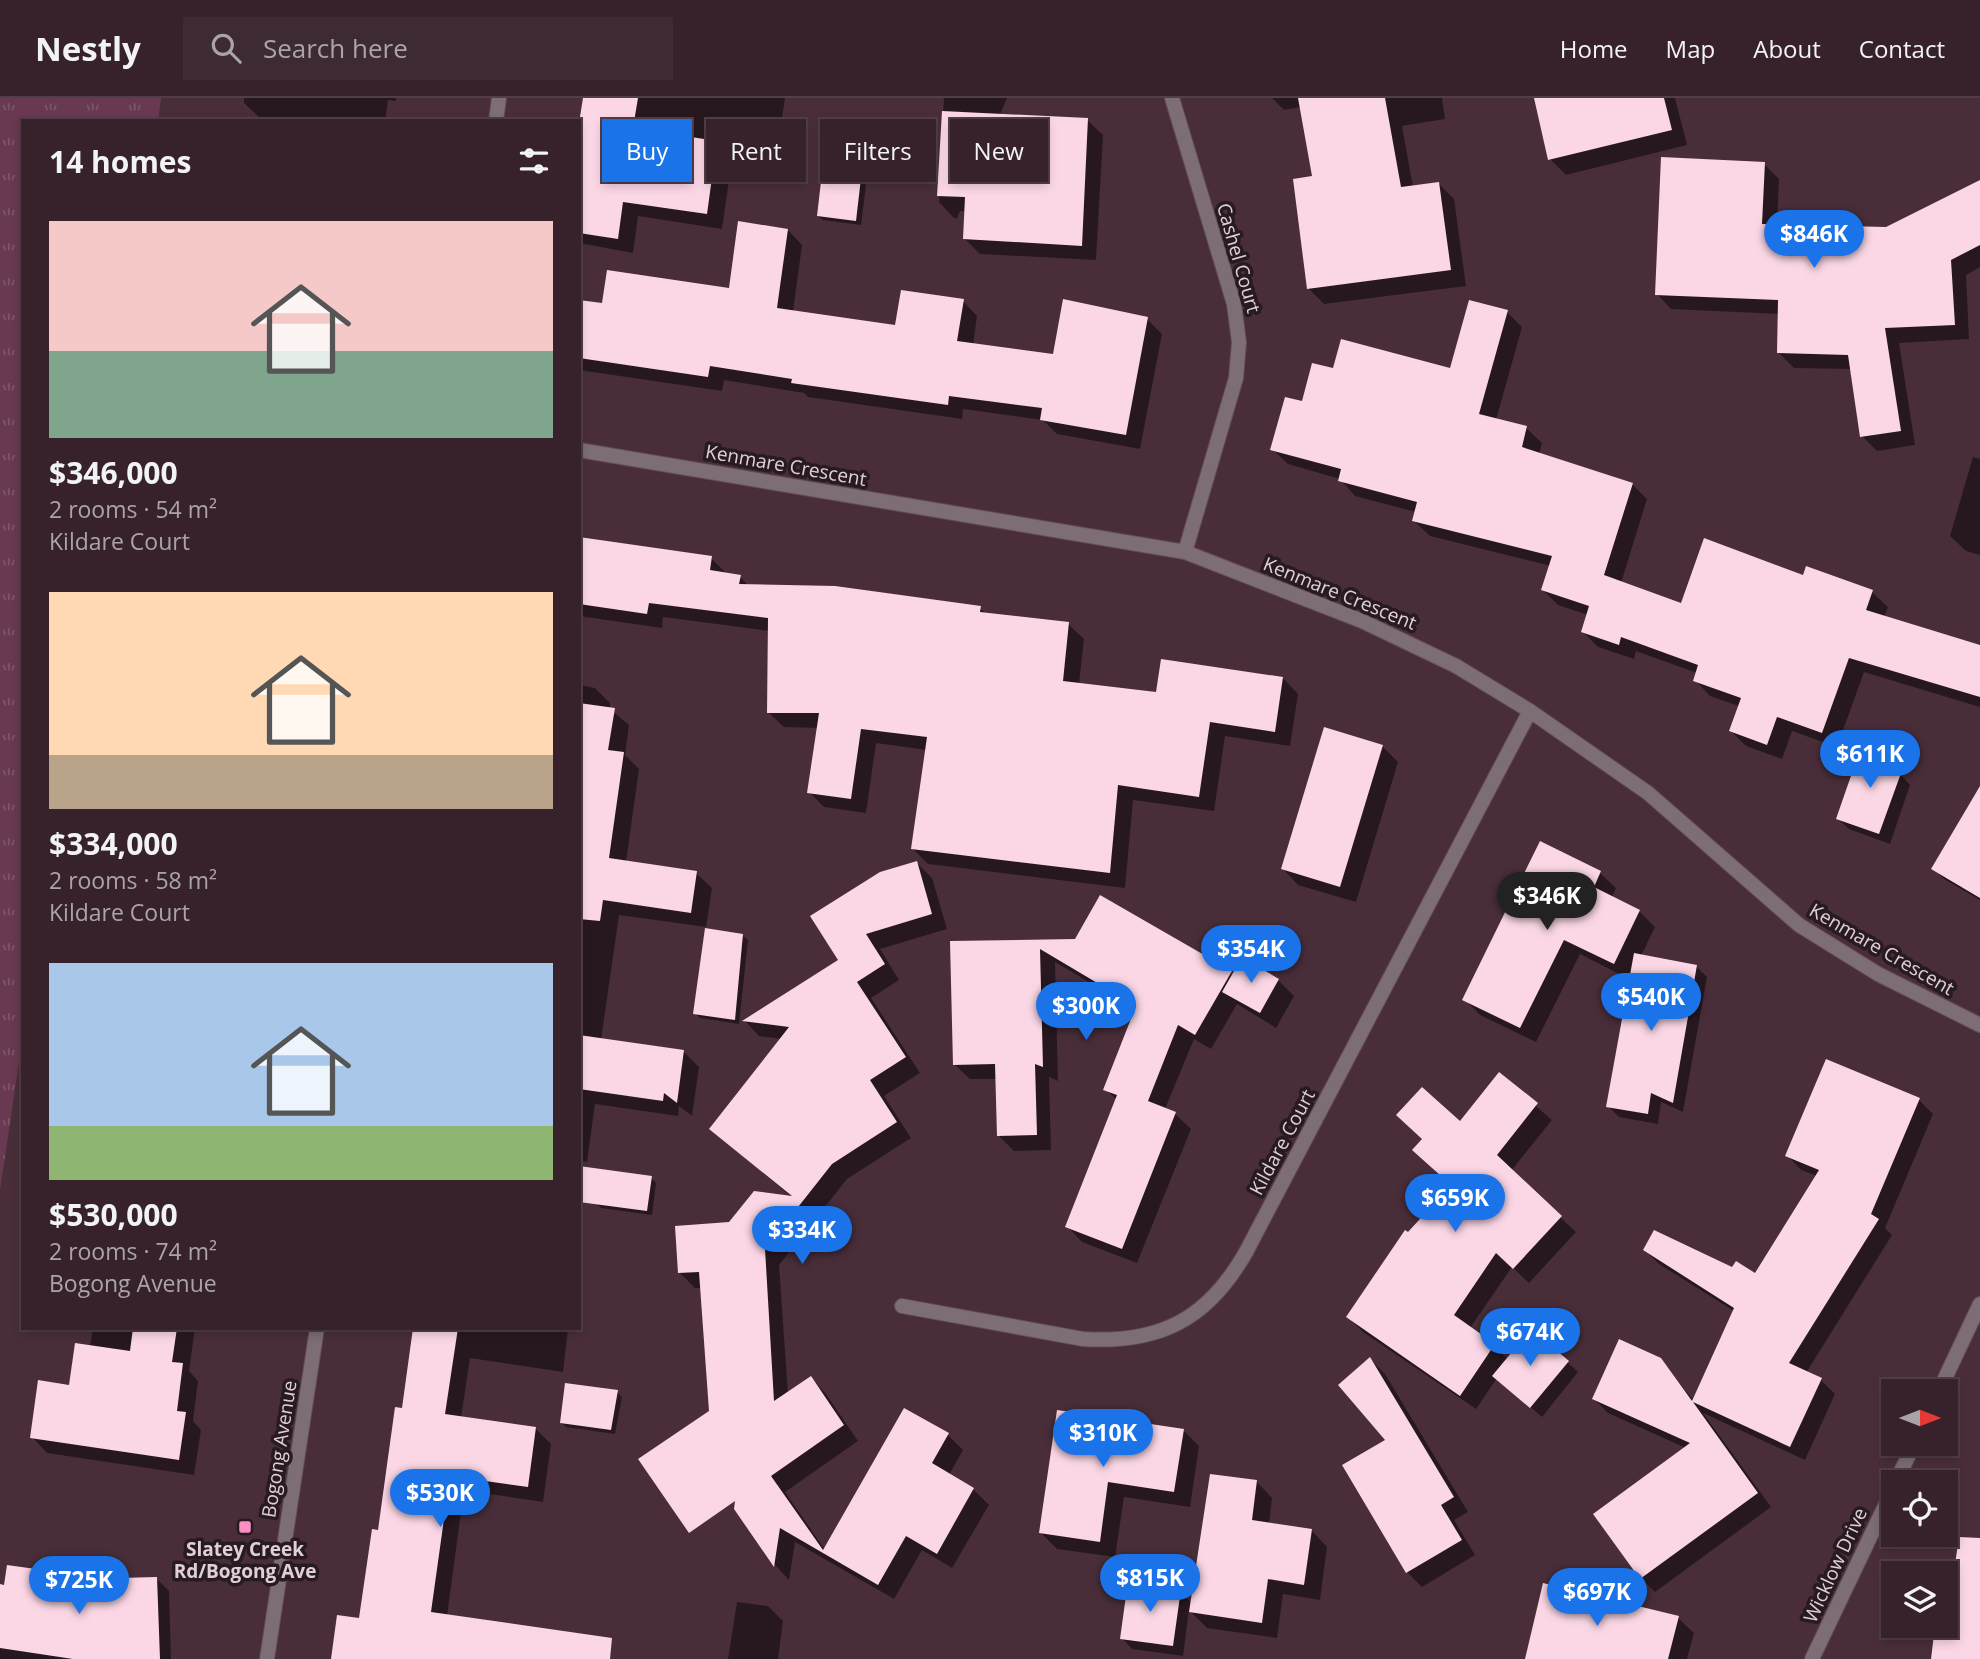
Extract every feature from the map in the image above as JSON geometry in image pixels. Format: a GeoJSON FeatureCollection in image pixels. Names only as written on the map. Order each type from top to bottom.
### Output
{"type":"FeatureCollection","features":[{"type":"Feature","properties":{"kind":"street"},"geometry":{"type":"LineString","coordinates":[[496,119],[499,98]]}},
{"type":"Feature","properties":{"kind":"street","name":"Cashel Court"},"geometry":{"type":"LineString","coordinates":[[1172,98],[1234,304],[1239,342],[1236,378],[1185,552]]}},
{"type":"Feature","properties":{"kind":"street","name":"Kenmare Crescent"},"geometry":{"type":"LineString","coordinates":[[581,450],[1185,552],[1409,642],[1457,666],[1530,711],[1648,793],[1799,925],[1878,974],[1980,1025]]}},
{"type":"Feature","properties":{"kind":"street","name":"Kildare Court"},"geometry":{"type":"LineString","coordinates":[[902,1306],[1083,1339],[1113,1340],[1165,1330],[1208,1303],[1226,1284],[1246,1252],[1530,711]]}},
{"type":"Feature","properties":{"kind":"street"},"geometry":{"type":"LineString","coordinates":[[1945,1379],[1980,1304]]}},
{"type":"Feature","properties":{"kind":"street","name":"Bogong Avenue"},"geometry":{"type":"LineString","coordinates":[[267,1659],[317,1330]]}},
{"type":"Feature","properties":{"kind":"street","name":"Wicklow Drive"},"geometry":{"type":"LineString","coordinates":[[1812,1659],[1881,1514]]}},
{"type":"Feature","properties":{"kind":"green space"},"geometry":{"type":"Polygon","coordinates":[[[0,98],[161,98],[158,119],[21,119],[21,1049],[0,1190],[0,98]]]}},
{"type":"Feature","properties":{"kind":"building"},"geometry":{"type":"Polygon","coordinates":[[[583,98],[638,98],[634,119],[602,119],[602,182],[692,182],[692,137],[706,139],[706,182],[711,182],[707,214],[623,202],[618,239],[581,233],[583,98]]]}},
{"type":"Feature","properties":{"kind":"building"},"geometry":{"type":"Polygon","coordinates":[[[1298,98],[1385,98],[1401,187],[1439,182],[1451,270],[1307,289],[1293,179],[1312,176],[1298,98]]]}},
{"type":"Feature","properties":{"kind":"building"},"geometry":{"type":"Polygon","coordinates":[[[1534,98],[1664,98],[1672,130],[1548,160],[1534,98]]]}},
{"type":"Feature","properties":{"kind":"building"},"geometry":{"type":"Polygon","coordinates":[[[942,111],[1088,118],[1082,246],[963,239],[965,197],[937,196],[942,111]]]}},
{"type":"Feature","properties":{"kind":"building"},"geometry":{"type":"Polygon","coordinates":[[[1661,157],[1765,162],[1762,224],[1886,227],[1980,180],[1980,245],[1951,260],[1955,325],[1885,328],[1901,431],[1860,437],[1848,355],[1777,353],[1778,300],[1655,295],[1661,157]]]}},
{"type":"Feature","properties":{"kind":"building"},"geometry":{"type":"Polygon","coordinates":[[[821,182],[861,182],[856,221],[817,216],[821,182]]]}},
{"type":"Feature","properties":{"kind":"building"},"geometry":{"type":"Polygon","coordinates":[[[738,221],[788,229],[777,308],[895,325],[901,290],[964,299],[957,341],[1053,354],[1063,299],[1148,317],[1126,435],[1040,420],[1042,408],[949,396],[948,405],[791,383],[792,379],[710,366],[708,377],[581,358],[581,300],[602,303],[607,270],[729,288],[738,221]]]}},
{"type":"Feature","properties":{"kind":"building"},"geometry":{"type":"Polygon","coordinates":[[[1469,300],[1508,310],[1479,414],[1527,426],[1522,447],[1633,483],[1604,575],[1681,603],[1704,538],[1803,575],[1806,566],[1873,590],[1866,610],[1980,645],[1980,697],[1849,658],[1822,733],[1777,717],[1767,745],[1729,731],[1741,698],[1693,681],[1698,665],[1621,637],[1619,645],[1581,632],[1589,606],[1541,590],[1552,556],[1412,521],[1417,502],[1338,481],[1341,469],[1270,450],[1285,397],[1302,401],[1312,363],[1333,368],[1341,339],[1450,368],[1469,300]]]}},
{"type":"Feature","properties":{"kind":"building"},"geometry":{"type":"Polygon","coordinates":[[[581,537],[712,556],[710,570],[741,575],[739,584],[835,586],[981,606],[980,612],[1069,622],[1063,681],[1156,692],[1161,659],[1283,677],[1275,732],[1210,722],[1199,797],[1118,785],[1110,873],[911,849],[927,737],[861,729],[851,799],[807,793],[819,713],[767,713],[768,618],[649,603],[647,614],[581,604],[581,537]]]}},
{"type":"Feature","properties":{"kind":"building"},"geometry":{"type":"Polygon","coordinates":[[[581,703],[615,708],[608,750],[624,752],[609,858],[697,871],[691,913],[603,900],[600,921],[581,919],[581,703]]]}},
{"type":"Feature","properties":{"kind":"building"},"geometry":{"type":"Polygon","coordinates":[[[1324,727],[1383,745],[1340,887],[1281,869],[1324,727]]]}},
{"type":"Feature","properties":{"kind":"building"},"geometry":{"type":"Polygon","coordinates":[[[1861,747],[1905,762],[1879,834],[1836,819],[1861,747]]]}},
{"type":"Feature","properties":{"kind":"building"},"geometry":{"type":"Polygon","coordinates":[[[1980,786],[1980,898],[1931,869],[1980,786]]]}},
{"type":"Feature","properties":{"kind":"building"},"geometry":{"type":"Polygon","coordinates":[[[1540,841],[1601,871],[1594,887],[1640,910],[1614,964],[1564,940],[1520,1028],[1462,1000],[1540,841]]]}},
{"type":"Feature","properties":{"kind":"building"},"geometry":{"type":"Polygon","coordinates":[[[917,861],[932,914],[866,934],[885,964],[857,982],[906,1057],[870,1080],[897,1122],[832,1164],[765,1249],[774,1401],[811,1376],[844,1425],[771,1476],[823,1550],[904,1408],[949,1433],[932,1463],[974,1488],[937,1554],[906,1536],[878,1585],[780,1528],[774,1567],[734,1509],[735,1501],[689,1533],[638,1459],[709,1411],[699,1272],[678,1273],[675,1226],[729,1222],[754,1191],[792,1196],[709,1129],[789,1027],[742,1021],[838,960],[810,916],[880,872],[917,861]]]}},
{"type":"Feature","properties":{"kind":"building"},"geometry":{"type":"Polygon","coordinates":[[[1100,895],[1232,971],[1195,1035],[1178,1025],[1148,1101],[1176,1112],[1122,1249],[1065,1227],[1117,1095],[1103,1090],[1136,1006],[1040,949],[1043,1067],[1035,1064],[1037,1135],[997,1136],[995,1064],[953,1065],[950,941],[1075,939],[1100,895]]]}},
{"type":"Feature","properties":{"kind":"building"},"geometry":{"type":"Polygon","coordinates":[[[705,928],[743,934],[735,1020],[693,1014],[705,928]]]}},
{"type":"Feature","properties":{"kind":"building"},"geometry":{"type":"Polygon","coordinates":[[[1634,953],[1697,965],[1673,1103],[1651,1093],[1648,1114],[1606,1107],[1634,953]]]}},
{"type":"Feature","properties":{"kind":"building"},"geometry":{"type":"Polygon","coordinates":[[[1242,957],[1279,979],[1260,1013],[1222,992],[1242,957]]]}},
{"type":"Feature","properties":{"kind":"building"},"geometry":{"type":"Polygon","coordinates":[[[581,1035],[684,1050],[677,1103],[664,1093],[663,1101],[581,1089],[581,1035]]]}},
{"type":"Feature","properties":{"kind":"building"},"geometry":{"type":"Polygon","coordinates":[[[1826,1059],[1920,1098],[1871,1214],[1879,1219],[1789,1363],[1822,1378],[1790,1447],[1693,1402],[1758,1493],[1640,1579],[1593,1514],[1690,1443],[1592,1399],[1619,1339],[1661,1358],[1692,1401],[1734,1308],[1643,1250],[1654,1230],[1732,1267],[1736,1261],[1755,1273],[1819,1170],[1785,1156],[1826,1059]]]}},
{"type":"Feature","properties":{"kind":"building"},"geometry":{"type":"Polygon","coordinates":[[[1499,1072],[1538,1103],[1497,1155],[1562,1216],[1513,1269],[1496,1253],[1454,1315],[1495,1344],[1460,1396],[1346,1317],[1405,1230],[1408,1232],[1451,1185],[1412,1150],[1422,1139],[1396,1115],[1422,1087],[1460,1121],[1499,1072]]]}},
{"type":"Feature","properties":{"kind":"building"},"geometry":{"type":"Polygon","coordinates":[[[581,1166],[652,1176],[647,1211],[581,1202],[581,1166]]]}},
{"type":"Feature","properties":{"kind":"building"},"geometry":{"type":"Polygon","coordinates":[[[1531,1329],[1569,1361],[1530,1408],[1492,1376],[1531,1329]]]}},
{"type":"Feature","properties":{"kind":"building"},"geometry":{"type":"Polygon","coordinates":[[[133,1330],[177,1330],[172,1362],[183,1363],[177,1411],[186,1412],[179,1460],[30,1438],[38,1380],[69,1385],[75,1343],[130,1351],[133,1330]]]}},
{"type":"Feature","properties":{"kind":"building"},"geometry":{"type":"Polygon","coordinates":[[[413,1330],[458,1330],[445,1414],[536,1427],[528,1487],[450,1476],[431,1612],[612,1638],[610,1659],[331,1659],[337,1615],[359,1618],[372,1529],[378,1530],[395,1407],[402,1408],[413,1330]]]}},
{"type":"Feature","properties":{"kind":"building"},"geometry":{"type":"Polygon","coordinates":[[[1370,1357],[1454,1497],[1441,1505],[1462,1540],[1406,1573],[1342,1465],[1385,1440],[1338,1385],[1370,1357]]]}},
{"type":"Feature","properties":{"kind":"building"},"geometry":{"type":"Polygon","coordinates":[[[565,1383],[618,1390],[611,1430],[560,1423],[565,1383]]]}},
{"type":"Feature","properties":{"kind":"building"},"geometry":{"type":"Polygon","coordinates":[[[1057,1410],[1184,1429],[1174,1492],[1108,1482],[1100,1542],[1039,1533],[1057,1410]]]}},
{"type":"Feature","properties":{"kind":"building"},"geometry":{"type":"Polygon","coordinates":[[[1210,1474],[1257,1480],[1252,1520],[1312,1529],[1304,1585],[1268,1579],[1262,1623],[1189,1612],[1210,1474]]]}},
{"type":"Feature","properties":{"kind":"building"},"geometry":{"type":"Polygon","coordinates":[[[1959,1537],[1980,1538],[1980,1659],[1931,1659],[1934,1638],[1958,1638],[1958,1561],[1955,1561],[1959,1537]]]}},
{"type":"Feature","properties":{"kind":"building"},"geometry":{"type":"Polygon","coordinates":[[[7,1565],[79,1575],[79,1579],[157,1577],[160,1659],[73,1659],[0,1648],[0,1584],[4,1585],[7,1565]]]}},
{"type":"Feature","properties":{"kind":"building"},"geometry":{"type":"Polygon","coordinates":[[[1128,1581],[1181,1589],[1173,1646],[1120,1639],[1128,1581]]]}},
{"type":"Feature","properties":{"kind":"building"},"geometry":{"type":"Polygon","coordinates":[[[1543,1583],[1679,1616],[1668,1659],[1525,1659],[1543,1583]]]}},
{"type":"Feature","properties":{"kind":"place","name":"Slatey Creek Rd/Bogong Ave"},"geometry":{"type":"Point","coordinates":[245,1527]}}]}
